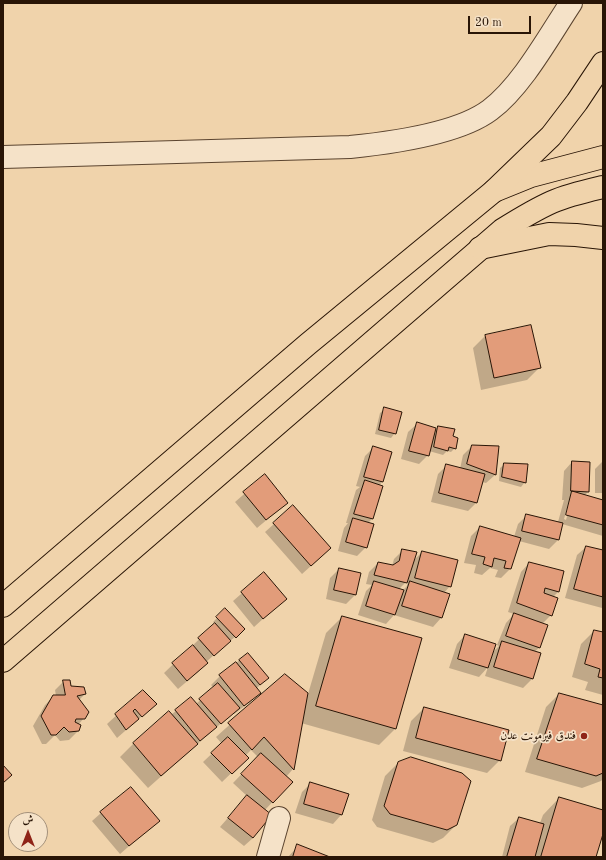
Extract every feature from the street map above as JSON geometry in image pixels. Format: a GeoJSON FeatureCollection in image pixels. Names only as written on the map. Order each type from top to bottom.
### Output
{"type":"FeatureCollection","features":[{"type":"Feature","properties":{"kind":"main road"},"geometry":{"type":"LineString","coordinates":[[3,606],[308,344],[494,191],[551,136],[577,102],[603,63]]}},
{"type":"Feature","properties":{"kind":"main road"},"geometry":{"type":"LineString","coordinates":[[494,191],[530,176],[603,157]]}},
{"type":"Feature","properties":{"kind":"main road"},"geometry":{"type":"LineString","coordinates":[[3,661],[480,248],[508,226],[551,202],[603,187]]}},
{"type":"Feature","properties":{"kind":"main road"},"geometry":{"type":"LineString","coordinates":[[480,248],[549,234],[603,238]]}},
{"type":"Feature","properties":{"kind":"street"},"geometry":{"type":"LineString","coordinates":[[3,157],[350,147],[383,144],[436,133],[477,118],[490,110],[506,95],[522,76],[571,3]]}},
{"type":"Feature","properties":{"kind":"street"},"geometry":{"type":"LineString","coordinates":[[268,857],[279,818]]}},
{"type":"Feature","properties":{"kind":"building"},"geometry":{"type":"Polygon","coordinates":[[[531,325],[541,368],[494,378],[485,335],[531,325]]]}},
{"type":"Feature","properties":{"kind":"building"},"geometry":{"type":"Polygon","coordinates":[[[384,407],[402,412],[396,434],[379,430],[384,407]]]}},
{"type":"Feature","properties":{"kind":"building"},"geometry":{"type":"Polygon","coordinates":[[[417,422],[436,428],[429,456],[409,451],[417,422]]]}},
{"type":"Feature","properties":{"kind":"building"},"geometry":{"type":"Polygon","coordinates":[[[438,426],[455,429],[453,436],[458,438],[456,449],[449,447],[448,451],[434,447],[438,426]]]}},
{"type":"Feature","properties":{"kind":"building"},"geometry":{"type":"Polygon","coordinates":[[[472,445],[499,446],[496,475],[467,464],[472,445]]]}},
{"type":"Feature","properties":{"kind":"building"},"geometry":{"type":"Polygon","coordinates":[[[373,446],[392,452],[383,482],[364,477],[373,446]]]}},
{"type":"Feature","properties":{"kind":"building"},"geometry":{"type":"Polygon","coordinates":[[[572,461],[590,462],[589,492],[571,491],[572,461]]]}},
{"type":"Feature","properties":{"kind":"building"},"geometry":{"type":"Polygon","coordinates":[[[504,463],[528,464],[526,483],[502,477],[504,463]]]}},
{"type":"Feature","properties":{"kind":"building"},"geometry":{"type":"Polygon","coordinates":[[[446,464],[485,474],[477,503],[439,493],[446,464]]]}},
{"type":"Feature","properties":{"kind":"building"},"geometry":{"type":"Polygon","coordinates":[[[265,474],[288,503],[266,520],[243,492],[265,474]]]}},
{"type":"Feature","properties":{"kind":"building"},"geometry":{"type":"Polygon","coordinates":[[[365,480],[383,486],[373,519],[354,514],[365,480]]]}},
{"type":"Feature","properties":{"kind":"building"},"geometry":{"type":"Polygon","coordinates":[[[572,491],[603,500],[603,525],[566,515],[572,491]]]}},
{"type":"Feature","properties":{"kind":"building"},"geometry":{"type":"Polygon","coordinates":[[[293,505],[331,548],[311,566],[273,523],[293,505]]]}},
{"type":"Feature","properties":{"kind":"building"},"geometry":{"type":"Polygon","coordinates":[[[526,514],[563,523],[559,540],[522,531],[526,514]]]}},
{"type":"Feature","properties":{"kind":"building"},"geometry":{"type":"Polygon","coordinates":[[[353,518],[374,524],[367,548],[346,542],[353,518]]]}},
{"type":"Feature","properties":{"kind":"building"},"geometry":{"type":"Polygon","coordinates":[[[480,526],[521,538],[511,569],[504,568],[506,561],[494,558],[492,567],[483,564],[485,557],[472,554],[480,526]]]}},
{"type":"Feature","properties":{"kind":"building"},"geometry":{"type":"Polygon","coordinates":[[[586,546],[603,550],[603,597],[574,589],[586,546]]]}},
{"type":"Feature","properties":{"kind":"building"},"geometry":{"type":"Polygon","coordinates":[[[402,549],[417,552],[407,583],[374,575],[378,562],[393,565],[399,561],[402,549]]]}},
{"type":"Feature","properties":{"kind":"building"},"geometry":{"type":"Polygon","coordinates":[[[422,551],[458,560],[451,587],[415,578],[422,551]]]}},
{"type":"Feature","properties":{"kind":"building"},"geometry":{"type":"Polygon","coordinates":[[[529,562],[564,571],[559,592],[545,588],[544,593],[558,598],[552,616],[517,603],[529,562]]]}},
{"type":"Feature","properties":{"kind":"building"},"geometry":{"type":"Polygon","coordinates":[[[339,568],[361,573],[356,595],[334,590],[339,568]]]}},
{"type":"Feature","properties":{"kind":"building"},"geometry":{"type":"Polygon","coordinates":[[[264,572],[287,599],[263,619],[241,592],[264,572]]]}},
{"type":"Feature","properties":{"kind":"building"},"geometry":{"type":"Polygon","coordinates":[[[374,581],[404,590],[395,615],[366,606],[374,581]]]}},
{"type":"Feature","properties":{"kind":"building"},"geometry":{"type":"Polygon","coordinates":[[[410,581],[450,594],[442,618],[402,606],[410,581]]]}},
{"type":"Feature","properties":{"kind":"building"},"geometry":{"type":"Polygon","coordinates":[[[225,608],[245,629],[236,638],[216,617],[225,608]]]}},
{"type":"Feature","properties":{"kind":"building"},"geometry":{"type":"Polygon","coordinates":[[[514,613],[548,625],[540,648],[506,636],[514,613]]]}},
{"type":"Feature","properties":{"kind":"building"},"geometry":{"type":"Polygon","coordinates":[[[342,616],[422,638],[396,729],[316,706],[342,616]]]}},
{"type":"Feature","properties":{"kind":"building"},"geometry":{"type":"Polygon","coordinates":[[[215,623],[231,641],[214,656],[198,638],[215,623]]]}},
{"type":"Feature","properties":{"kind":"building"},"geometry":{"type":"Polygon","coordinates":[[[594,630],[603,632],[603,678],[598,677],[600,669],[585,664],[594,630]]]}},
{"type":"Feature","properties":{"kind":"building"},"geometry":{"type":"Polygon","coordinates":[[[465,634],[496,644],[488,668],[458,659],[465,634]]]}},
{"type":"Feature","properties":{"kind":"building"},"geometry":{"type":"Polygon","coordinates":[[[502,641],[541,653],[533,679],[494,667],[502,641]]]}},
{"type":"Feature","properties":{"kind":"building"},"geometry":{"type":"Polygon","coordinates":[[[193,645],[208,663],[187,681],[172,663],[193,645]]]}},
{"type":"Feature","properties":{"kind":"building"},"geometry":{"type":"Polygon","coordinates":[[[248,653],[269,678],[260,685],[239,660],[248,653]]]}},
{"type":"Feature","properties":{"kind":"building"},"geometry":{"type":"Polygon","coordinates":[[[236,662],[261,693],[244,706],[219,675],[236,662]]]}},
{"type":"Feature","properties":{"kind":"building"},"geometry":{"type":"Polygon","coordinates":[[[285,674],[308,693],[294,770],[264,737],[252,750],[228,723],[285,674]]]}},
{"type":"Feature","properties":{"kind":"building"},"geometry":{"type":"Polygon","coordinates":[[[63,680],[70,680],[71,686],[84,687],[86,694],[77,696],[89,712],[85,719],[76,719],[75,722],[81,725],[79,731],[69,732],[64,727],[56,735],[51,735],[41,716],[53,695],[65,695],[63,680]]]}},
{"type":"Feature","properties":{"kind":"building"},"geometry":{"type":"Polygon","coordinates":[[[218,683],[240,708],[221,724],[199,699],[218,683]]]}},
{"type":"Feature","properties":{"kind":"building"},"geometry":{"type":"Polygon","coordinates":[[[143,690],[157,704],[142,717],[135,709],[133,711],[139,719],[126,730],[115,714],[143,690]]]}},
{"type":"Feature","properties":{"kind":"building"},"geometry":{"type":"Polygon","coordinates":[[[559,693],[603,705],[603,773],[596,776],[537,759],[559,693]]]}},
{"type":"Feature","properties":{"kind":"building"},"geometry":{"type":"Polygon","coordinates":[[[191,697],[217,727],[200,741],[175,710],[191,697]]]}},
{"type":"Feature","properties":{"kind":"building"},"geometry":{"type":"Polygon","coordinates":[[[424,707],[509,730],[501,761],[416,738],[424,707]]]}},
{"type":"Feature","properties":{"kind":"building"},"geometry":{"type":"Polygon","coordinates":[[[169,711],[198,744],[161,776],[133,743],[169,711]]]}},
{"type":"Feature","properties":{"kind":"building"},"geometry":{"type":"Polygon","coordinates":[[[228,737],[249,758],[232,774],[211,753],[228,737]]]}},
{"type":"Feature","properties":{"kind":"building"},"geometry":{"type":"Polygon","coordinates":[[[261,753],[293,782],[273,803],[241,774],[261,753]]]}},
{"type":"Feature","properties":{"kind":"building"},"geometry":{"type":"Polygon","coordinates":[[[411,757],[462,773],[471,781],[457,825],[447,830],[390,814],[384,806],[398,762],[411,757]]]}},
{"type":"Feature","properties":{"kind":"building"},"geometry":{"type":"Polygon","coordinates":[[[3,765],[12,775],[3,783],[3,765]]]}},
{"type":"Feature","properties":{"kind":"building"},"geometry":{"type":"Polygon","coordinates":[[[310,782],[349,794],[342,815],[304,804],[310,782]]]}},
{"type":"Feature","properties":{"kind":"building"},"geometry":{"type":"Polygon","coordinates":[[[131,787],[160,821],[129,846],[100,812],[131,787]]]}},
{"type":"Feature","properties":{"kind":"building"},"geometry":{"type":"Polygon","coordinates":[[[247,795],[272,815],[253,838],[228,818],[247,795]]]}},
{"type":"Feature","properties":{"kind":"building"},"geometry":{"type":"Polygon","coordinates":[[[559,797],[603,810],[603,834],[596,857],[541,857],[559,797]]]}},
{"type":"Feature","properties":{"kind":"building"},"geometry":{"type":"Polygon","coordinates":[[[519,817],[544,824],[535,857],[507,857],[519,817]]]}},
{"type":"Feature","properties":{"kind":"building"},"geometry":{"type":"Polygon","coordinates":[[[297,844],[330,857],[293,857],[297,844]]]}},
{"type":"Feature","properties":{"kind":"place","name":"فندق فيرمونت عدن"},"geometry":{"type":"Point","coordinates":[584,736]}}]}
